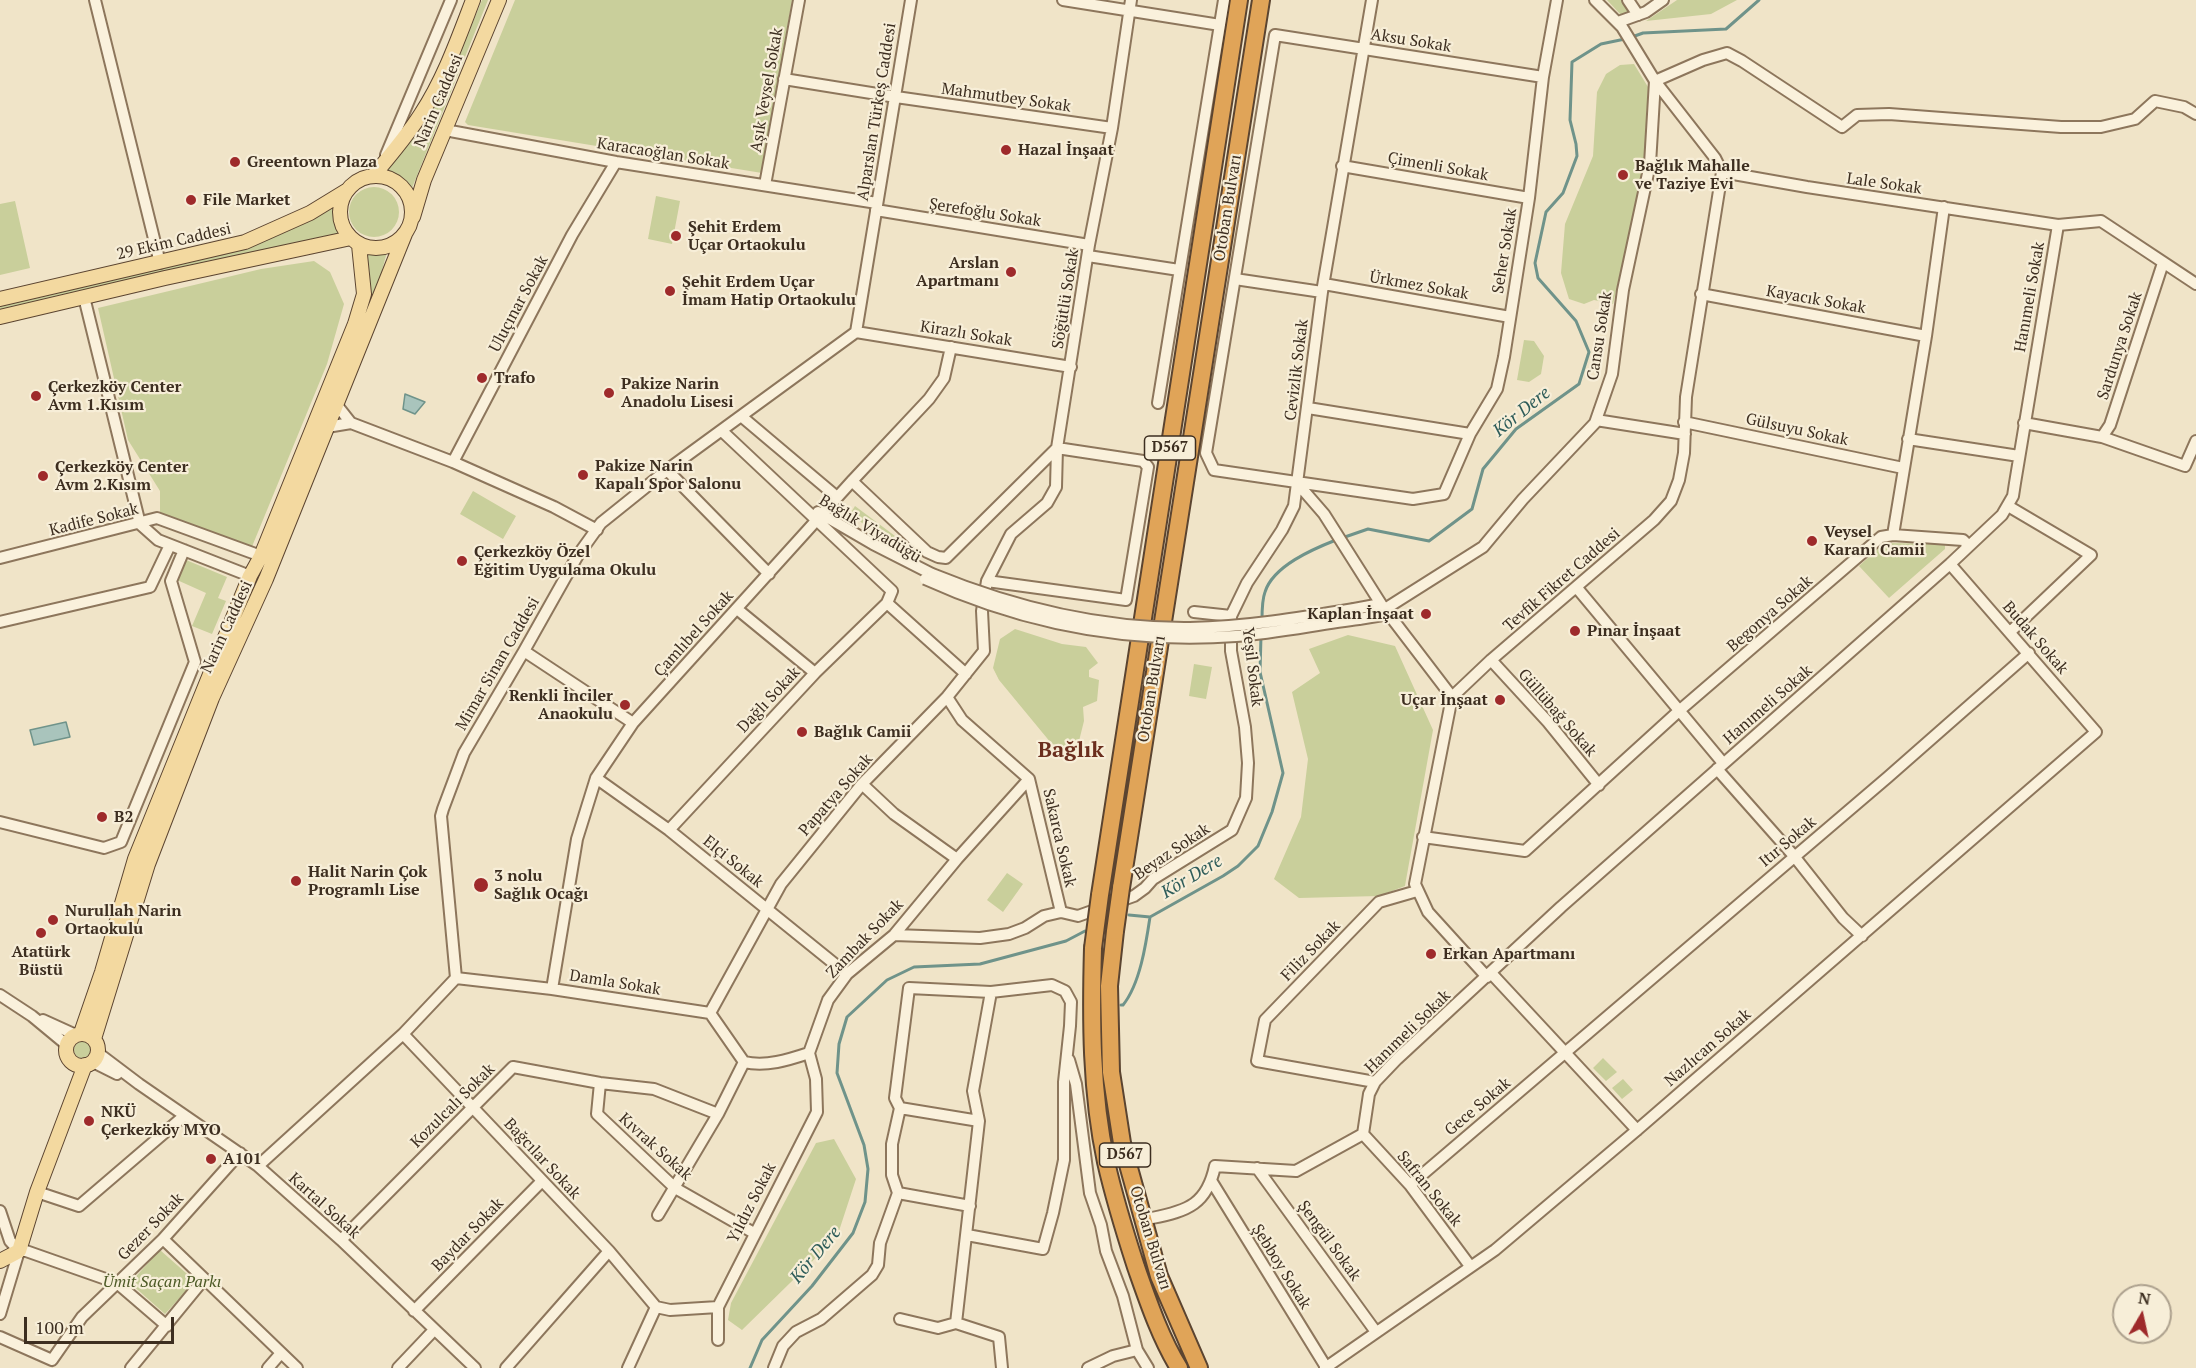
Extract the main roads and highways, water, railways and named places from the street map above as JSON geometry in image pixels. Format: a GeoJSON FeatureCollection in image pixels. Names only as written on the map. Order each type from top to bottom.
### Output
{"type":"FeatureCollection","features":[{"type":"Feature","properties":{"kind":"highway","name":"Otoban Bulvarı"},"geometry":{"type":"LineString","coordinates":[[1179,1368],[1148,1303],[1125,1234],[1106,1161],[1094,1075],[1093,948],[1239,0]]}},
{"type":"Feature","properties":{"kind":"highway","name":"Otoban Bulvarı"},"geometry":{"type":"LineString","coordinates":[[1199,1368],[1159,1276],[1122,1143],[1111,1072],[1109,986],[1121,888],[1261,0]]}},
{"type":"Feature","properties":{"kind":"main road","name":"Narin Caddesi"},"geometry":{"type":"LineString","coordinates":[[373,176],[402,142],[422,112],[446,69],[473,0]]}},
{"type":"Feature","properties":{"kind":"main road","name":"Narin Caddesi"},"geometry":{"type":"LineString","coordinates":[[413,216],[424,180],[499,0]]}},
{"type":"Feature","properties":{"kind":"main road"},"geometry":{"type":"LineString","coordinates":[[373,176],[394,180],[402,187],[412,206],[413,216],[405,234],[389,247],[369,248],[355,242],[341,221],[340,210],[346,191],[354,184],[373,176]]}},
{"type":"Feature","properties":{"kind":"main road","name":"29 Ekim Caddesi"},"geometry":{"type":"LineString","coordinates":[[0,299],[245,242],[310,213],[346,191]]}},
{"type":"Feature","properties":{"kind":"main road","name":"Narin Caddesi"},"geometry":{"type":"LineString","coordinates":[[94,1039],[152,853],[212,698],[266,579],[405,234]]}},
{"type":"Feature","properties":{"kind":"main road","name":"Narin Caddesi"},"geometry":{"type":"LineString","coordinates":[[74,1038],[102,972],[129,867],[250,576],[261,556],[355,324],[364,294],[355,242]]}},
{"type":"Feature","properties":{"kind":"main road","name":"29 Ekim Caddesi"},"geometry":{"type":"LineString","coordinates":[[0,317],[84,297],[355,242]]}},
{"type":"Feature","properties":{"kind":"main road"},"geometry":{"type":"LineString","coordinates":[[0,1261],[19,1251],[37,1192],[68,1107],[87,1061],[98,1048],[90,1036],[74,1038],[67,1055],[87,1061]]}},
{"type":"Feature","properties":{"kind":"water"},"geometry":{"type":"Polygon","coordinates":[[[405,394],[425,402],[415,414],[403,409],[405,394]]]}},
{"type":"Feature","properties":{"kind":"water"},"geometry":{"type":"Polygon","coordinates":[[[66,722],[70,737],[34,745],[30,730],[66,722]]]}},
{"type":"Feature","properties":{"kind":"waterway","name":"Kör Dere"},"geometry":{"type":"LineString","coordinates":[[1632,37],[1643,33],[1726,29],[1759,0]]}},
{"type":"Feature","properties":{"kind":"waterway","name":"Kör Dere"},"geometry":{"type":"LineString","coordinates":[[1342,538],[1368,529],[1429,541],[1472,509],[1483,469],[1516,429],[1579,384],[1589,352],[1576,321],[1538,278],[1535,263],[1546,212],[1563,193],[1577,156],[1570,120],[1572,62],[1601,44],[1625,39]]}},
{"type":"Feature","properties":{"kind":"waterway","name":"Kör Dere"},"geometry":{"type":"LineString","coordinates":[[1262,620],[1264,595],[1276,574],[1285,566],[1316,548],[1336,540]]}},
{"type":"Feature","properties":{"kind":"waterway","name":"Kör Dere"},"geometry":{"type":"LineString","coordinates":[[1129,915],[1150,917],[1223,876],[1238,866],[1258,846],[1272,812],[1283,773],[1260,672],[1261,636]]}},
{"type":"Feature","properties":{"kind":"waterway"},"geometry":{"type":"LineString","coordinates":[[1121,1005],[1129,996],[1138,975],[1150,917]]}},
{"type":"Feature","properties":{"kind":"waterway","name":"Kör Dere"},"geometry":{"type":"LineString","coordinates":[[750,1368],[762,1340],[812,1286],[853,1233],[865,1202],[868,1169],[864,1145],[837,1073],[839,1044],[847,1017],[887,980],[914,967],[980,964],[1066,941],[1085,931]]}},
{"type":"Feature","properties":{"kind":"place","name":"Hazal İnşaat"},"geometry":{"type":"Point","coordinates":[1006,150]}},
{"type":"Feature","properties":{"kind":"place","name":"Greentown Plaza"},"geometry":{"type":"Point","coordinates":[235,162]}},
{"type":"Feature","properties":{"kind":"place","name":"Bağlık Mahalle ve Taziye Evi"},"geometry":{"type":"Point","coordinates":[1623,175]}},
{"type":"Feature","properties":{"kind":"place","name":"File Market"},"geometry":{"type":"Point","coordinates":[191,200]}},
{"type":"Feature","properties":{"kind":"place","name":"Şehit Erdem Uçar Ortaokulu"},"geometry":{"type":"Point","coordinates":[676,236]}},
{"type":"Feature","properties":{"kind":"place","name":"Arslan Apartmanı"},"geometry":{"type":"Point","coordinates":[1011,272]}},
{"type":"Feature","properties":{"kind":"place","name":"Şehit Erdem Uçar İmam Hatip Ortaokulu"},"geometry":{"type":"Point","coordinates":[670,291]}},
{"type":"Feature","properties":{"kind":"place","name":"Trafo"},"geometry":{"type":"Point","coordinates":[482,378]}},
{"type":"Feature","properties":{"kind":"place","name":"Pakize Narin Anadolu Lisesi"},"geometry":{"type":"Point","coordinates":[609,393]}},
{"type":"Feature","properties":{"kind":"place","name":"Çerkezköy Center Avm 1.Kısım"},"geometry":{"type":"Point","coordinates":[36,396]}},
{"type":"Feature","properties":{"kind":"place","name":"Pakize Narin Kapalı Spor Salonu"},"geometry":{"type":"Point","coordinates":[583,475]}},
{"type":"Feature","properties":{"kind":"place","name":"Çerkezköy Center Avm 2.Kısım"},"geometry":{"type":"Point","coordinates":[43,476]}},
{"type":"Feature","properties":{"kind":"place","name":"Veysel Karani Camii"},"geometry":{"type":"Point","coordinates":[1812,541]}},
{"type":"Feature","properties":{"kind":"place","name":"Çerkezköy Özel Eğitim Uygulama Okulu"},"geometry":{"type":"Point","coordinates":[462,561]}},
{"type":"Feature","properties":{"kind":"place","name":"Kaplan İnşaat"},"geometry":{"type":"Point","coordinates":[1426,614]}},
{"type":"Feature","properties":{"kind":"place","name":"Pınar İnşaat"},"geometry":{"type":"Point","coordinates":[1575,631]}},
{"type":"Feature","properties":{"kind":"place","name":"Uçar İnşaat"},"geometry":{"type":"Point","coordinates":[1500,700]}},
{"type":"Feature","properties":{"kind":"place","name":"Renkli İnciler Anaokulu"},"geometry":{"type":"Point","coordinates":[625,705]}},
{"type":"Feature","properties":{"kind":"place","name":"Bağlık Camii"},"geometry":{"type":"Point","coordinates":[802,732]}},
{"type":"Feature","properties":{"kind":"place","name":"B2"},"geometry":{"type":"Point","coordinates":[102,817]}},
{"type":"Feature","properties":{"kind":"place","name":"Halit Narin Çok Programlı Lise"},"geometry":{"type":"Point","coordinates":[296,881]}},
{"type":"Feature","properties":{"kind":"place","name":"3 nolu Sağlık Ocağı"},"geometry":{"type":"Point","coordinates":[481,885]}},
{"type":"Feature","properties":{"kind":"place","name":"Nurullah Narin Ortaokulu"},"geometry":{"type":"Point","coordinates":[53,920]}},
{"type":"Feature","properties":{"kind":"place","name":"Atatürk Büstü"},"geometry":{"type":"Point","coordinates":[41,933]}},
{"type":"Feature","properties":{"kind":"place","name":"Erkan Apartmanı"},"geometry":{"type":"Point","coordinates":[1431,954]}},
{"type":"Feature","properties":{"kind":"place","name":"NKÜ Çerkezköy MYO"},"geometry":{"type":"Point","coordinates":[89,1121]}},
{"type":"Feature","properties":{"kind":"place","name":"A101"},"geometry":{"type":"Point","coordinates":[211,1159]}},
{"type":"Feature","properties":{"kind":"district","name":"Bağlık"},"geometry":{"type":"Point","coordinates":[1071,751]}},
{"type":"Feature","properties":{"kind":"park label","name":"Ümit Saçan Parkı"},"geometry":{"type":"Point","coordinates":[162,1282]}}]}
